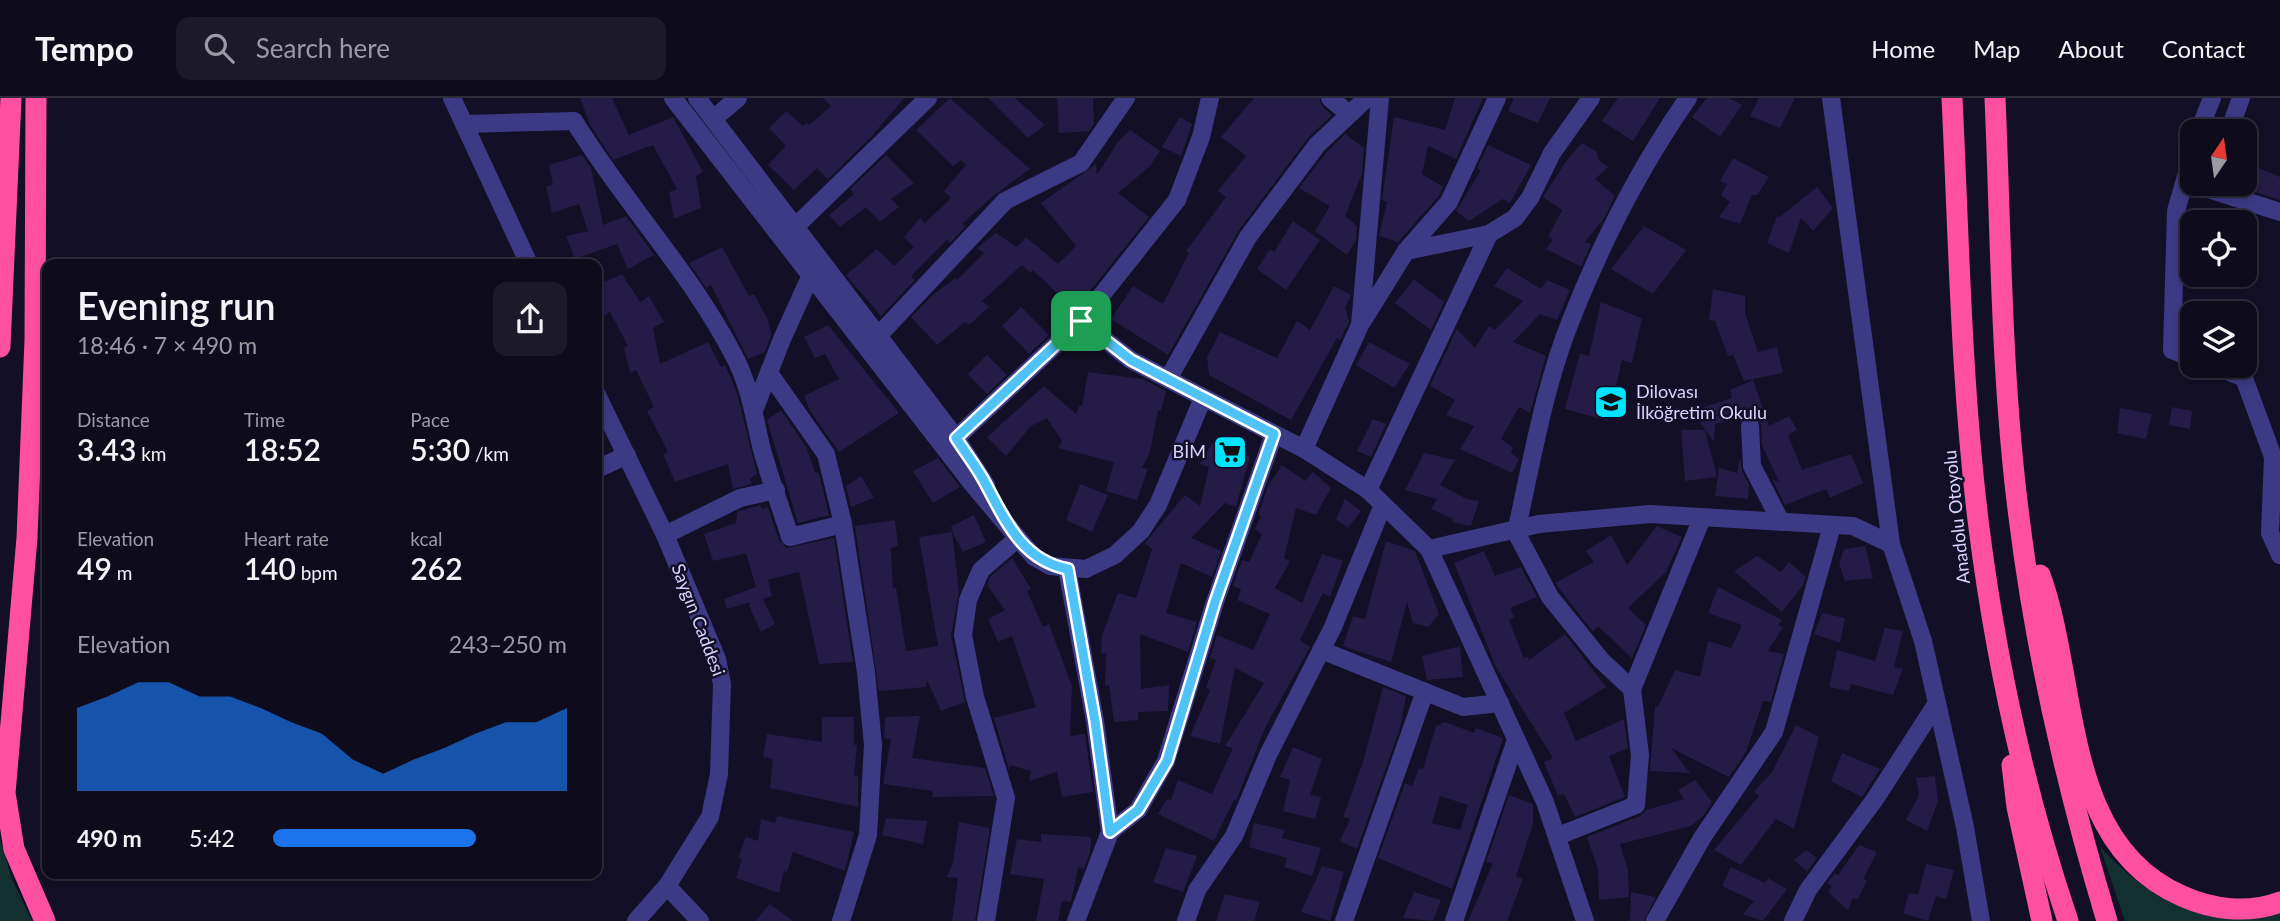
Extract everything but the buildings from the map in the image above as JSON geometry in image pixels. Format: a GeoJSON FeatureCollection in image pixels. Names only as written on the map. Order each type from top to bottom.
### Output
{"type":"FeatureCollection","features":[{"type":"Feature","properties":{"kind":"highway"},"geometry":{"type":"LineString","coordinates":[[0,347],[11,98]]}},
{"type":"Feature","properties":{"kind":"highway"},"geometry":{"type":"LineString","coordinates":[[36,98],[35,340],[29,487],[5,793],[14,849],[46,921]]}},
{"type":"Feature","properties":{"kind":"highway","name":"Anadolu Otoyolu"},"geometry":{"type":"LineString","coordinates":[[1952,98],[1969,424],[1990,608],[2049,865],[2068,921]]}},
{"type":"Feature","properties":{"kind":"highway"},"geometry":{"type":"LineString","coordinates":[[1995,98],[2007,401],[2019,517],[2044,681],[2068,785],[2107,921]]}},
{"type":"Feature","properties":{"kind":"highway"},"geometry":{"type":"LineString","coordinates":[[2019,517],[2042,579],[2090,792],[2113,839],[2127,859],[2156,882],[2198,903],[2236,910],[2280,902]]}},
{"type":"Feature","properties":{"kind":"highway"},"geometry":{"type":"LineString","coordinates":[[2007,690],[2017,807],[2042,921]]}},
{"type":"Feature","properties":{"kind":"street"},"geometry":{"type":"LineString","coordinates":[[452,98],[527,259]]}},
{"type":"Feature","properties":{"kind":"street"},"geometry":{"type":"LineString","coordinates":[[673,98],[1002,520],[1034,557],[1050,566],[1086,569],[1115,555],[1141,531],[1158,505],[1203,397]]}},
{"type":"Feature","properties":{"kind":"street"},"geometry":{"type":"LineString","coordinates":[[696,98],[956,438],[983,479],[1002,520]]}},
{"type":"Feature","properties":{"kind":"street"},"geometry":{"type":"LineString","coordinates":[[713,119],[738,98]]}},
{"type":"Feature","properties":{"kind":"street"},"geometry":{"type":"LineString","coordinates":[[795,228],[928,98]]}},
{"type":"Feature","properties":{"kind":"street"},"geometry":{"type":"LineString","coordinates":[[877,337],[1005,201],[1081,163],[1126,98]]}},
{"type":"Feature","properties":{"kind":"street"},"geometry":{"type":"LineString","coordinates":[[956,438],[1081,321],[1177,200],[1200,137],[1210,98]]}},
{"type":"Feature","properties":{"kind":"street"},"geometry":{"type":"LineString","coordinates":[[1330,98],[1349,114]]}},
{"type":"Feature","properties":{"kind":"street"},"geometry":{"type":"LineString","coordinates":[[1168,379],[1248,237],[1317,145],[1367,98]]}},
{"type":"Feature","properties":{"kind":"street"},"geometry":{"type":"LineString","coordinates":[[1360,325],[1380,98]]}},
{"type":"Feature","properties":{"kind":"street"},"geometry":{"type":"LineString","coordinates":[[1304,449],[1360,325],[1406,251],[1449,202],[1497,98]]}},
{"type":"Feature","properties":{"kind":"street"},"geometry":{"type":"LineString","coordinates":[[1406,251],[1489,234],[1515,218],[1552,153],[1591,98]]}},
{"type":"Feature","properties":{"kind":"street"},"geometry":{"type":"LineString","coordinates":[[1632,689],[1601,660],[1550,597],[1516,532],[1544,407],[1570,321],[1633,184],[1688,98]]}},
{"type":"Feature","properties":{"kind":"street"},"geometry":{"type":"LineString","coordinates":[[1831,98],[1845,181],[1859,316],[1891,544],[1923,640],[1965,827],[1981,921]]}},
{"type":"Feature","properties":{"kind":"street"},"geometry":{"type":"LineString","coordinates":[[2204,119],[2212,98]]}},
{"type":"Feature","properties":{"kind":"street"},"geometry":{"type":"LineString","coordinates":[[2233,119],[2241,98]]}},
{"type":"Feature","properties":{"kind":"street"},"geometry":{"type":"LineString","coordinates":[[464,124],[574,121],[605,171],[631,200],[712,317],[734,356],[755,408],[762,450],[790,537],[843,524]]}},
{"type":"Feature","properties":{"kind":"street"},"geometry":{"type":"LineString","coordinates":[[2180,196],[2176,211],[2172,350],[2180,353]]}},
{"type":"Feature","properties":{"kind":"street"},"geometry":{"type":"LineString","coordinates":[[2230,196],[2280,212]]}},
{"type":"Feature","properties":{"kind":"street"},"geometry":{"type":"LineString","coordinates":[[1368,490],[1489,234]]}},
{"type":"Feature","properties":{"kind":"street"},"geometry":{"type":"LineString","coordinates":[[755,408],[811,275]]}},
{"type":"Feature","properties":{"kind":"street"},"geometry":{"type":"LineString","coordinates":[[1081,321],[1131,360],[1304,449],[1368,490],[1429,549],[1558,836],[1586,921]]}},
{"type":"Feature","properties":{"kind":"street"},"geometry":{"type":"LineString","coordinates":[[769,373],[827,454],[843,524],[866,672],[873,745],[869,835],[841,921]]}},
{"type":"Feature","properties":{"kind":"street"},"geometry":{"type":"LineString","coordinates":[[2245,378],[2273,457],[2270,533],[2280,555]]}},
{"type":"Feature","properties":{"kind":"street","name":"Saygın Caddesi"},"geometry":{"type":"LineString","coordinates":[[602,405],[665,535],[717,659],[722,684],[723,720],[719,774],[710,817],[667,886],[636,921]]}},
{"type":"Feature","properties":{"kind":"street"},"geometry":{"type":"LineString","coordinates":[[1750,426],[1752,466],[1781,522]]}},
{"type":"Feature","properties":{"kind":"street"},"geometry":{"type":"LineString","coordinates":[[1110,832],[1138,810],[1167,761],[1215,602],[1274,434]]}},
{"type":"Feature","properties":{"kind":"street"},"geometry":{"type":"LineString","coordinates":[[602,467],[627,455]]}},
{"type":"Feature","properties":{"kind":"street"},"geometry":{"type":"LineString","coordinates":[[665,535],[740,498],[776,490]]}},
{"type":"Feature","properties":{"kind":"street"},"geometry":{"type":"LineString","coordinates":[[1186,921],[1197,890],[1234,836],[1268,755],[1321,650],[1383,505]]}},
{"type":"Feature","properties":{"kind":"street"},"geometry":{"type":"LineString","coordinates":[[1429,549],[1516,532],[1539,524],[1650,513],[1853,526],[1891,544]]}},
{"type":"Feature","properties":{"kind":"street"},"geometry":{"type":"LineString","coordinates":[[1558,836],[1636,804],[1640,755],[1632,689],[1702,518]]}},
{"type":"Feature","properties":{"kind":"street"},"geometry":{"type":"LineString","coordinates":[[1656,921],[1702,838],[1774,732],[1832,526]]}},
{"type":"Feature","properties":{"kind":"street"},"geometry":{"type":"LineString","coordinates":[[986,921],[1006,798],[975,698],[963,635],[968,600],[981,570],[1018,538]]}},
{"type":"Feature","properties":{"kind":"street"},"geometry":{"type":"LineString","coordinates":[[1068,569],[1095,721],[1110,832],[1076,921]]}},
{"type":"Feature","properties":{"kind":"street"},"geometry":{"type":"LineString","coordinates":[[1321,650],[1424,694],[1463,707],[1500,702]]}},
{"type":"Feature","properties":{"kind":"street"},"geometry":{"type":"LineString","coordinates":[[1345,921],[1424,694]]}},
{"type":"Feature","properties":{"kind":"street"},"geometry":{"type":"LineString","coordinates":[[1793,921],[1808,890],[1875,799],[1937,703]]}},
{"type":"Feature","properties":{"kind":"street"},"geometry":{"type":"LineString","coordinates":[[1454,921],[1516,740]]}},
{"type":"Feature","properties":{"kind":"street"},"geometry":{"type":"LineString","coordinates":[[667,886],[700,921]]}},
{"type":"Feature","properties":{"kind":"green space"},"geometry":{"type":"Polygon","coordinates":[[[0,838],[11,877],[32,921],[0,921],[0,838]]]}},
{"type":"Feature","properties":{"kind":"green space"},"geometry":{"type":"Polygon","coordinates":[[[2100,847],[2140,883],[2159,896],[2180,905],[2224,914],[2280,913],[2280,921],[2125,921],[2100,847]]]}},
{"type":"Feature","properties":{"kind":"place","name":"Dilovası İlköğretim Okulu"},"geometry":{"type":"Point","coordinates":[1611,402]}},
{"type":"Feature","properties":{"kind":"place","name":"BİM"},"geometry":{"type":"Point","coordinates":[1230,452]}},
{"type":"Feature","properties":{"kind":"route"},"geometry":{"type":"LineString","coordinates":[[1081,321],[1131,360],[1274,434],[1245,523],[1215,602],[1167,761],[1138,810],[1110,832],[1095,721],[1068,569],[1050,566],[1034,557],[1002,520],[983,479],[956,438],[1081,321]]}}]}
